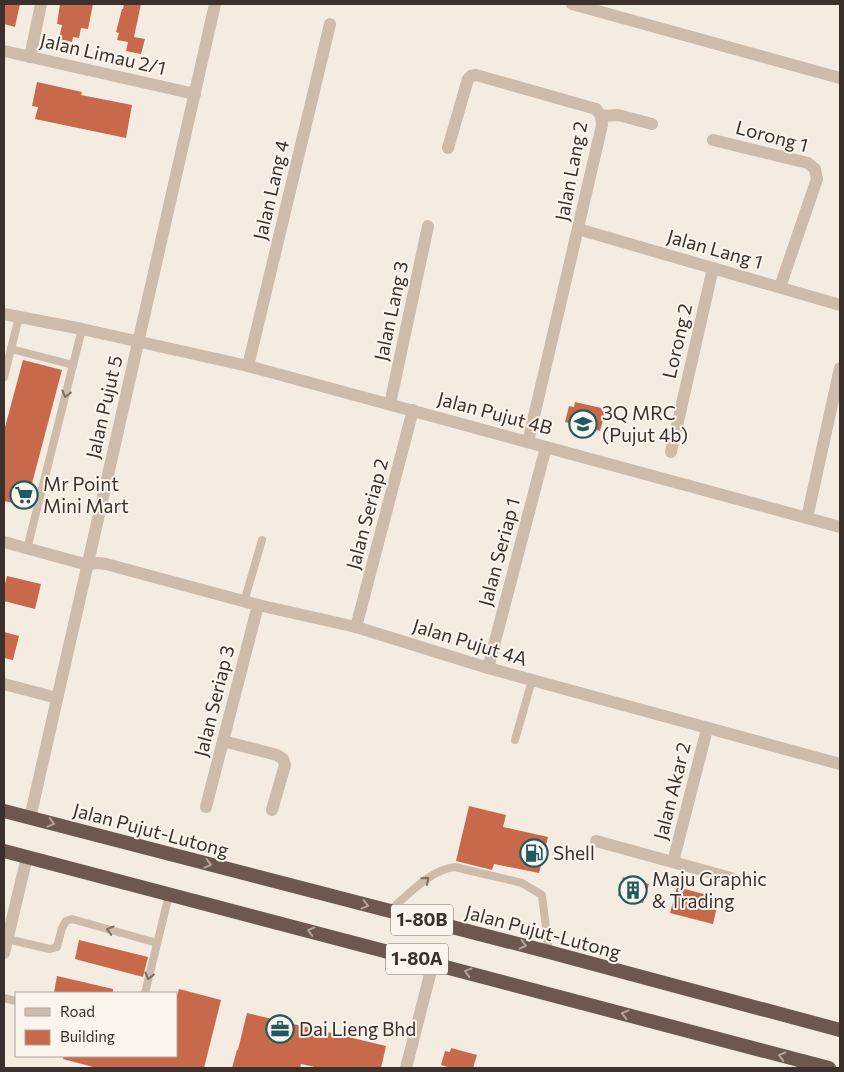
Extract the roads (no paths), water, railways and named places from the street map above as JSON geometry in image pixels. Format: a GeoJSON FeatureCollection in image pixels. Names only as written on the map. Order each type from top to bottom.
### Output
{"type":"FeatureCollection","features":[{"type":"Feature","properties":{"kind":"highway","name":"Jalan Pujut-Lutong"},"geometry":{"type":"LineString","coordinates":[[4,811],[549,952],[840,1030]]}},
{"type":"Feature","properties":{"kind":"highway","name":"1-80A"},"geometry":{"type":"LineString","coordinates":[[4,851],[829,1068]]}},
{"type":"Feature","properties":{"kind":"street"},"geometry":{"type":"LineString","coordinates":[[30,57],[40,4]]}},
{"type":"Feature","properties":{"kind":"street","name":"Jalan Pujut 5"},"geometry":{"type":"LineString","coordinates":[[30,818],[215,4]]}},
{"type":"Feature","properties":{"kind":"street"},"geometry":{"type":"LineString","coordinates":[[572,4],[840,78]]}},
{"type":"Feature","properties":{"kind":"street","name":"Jalan Lang 4"},"geometry":{"type":"LineString","coordinates":[[248,366],[330,24]]}},
{"type":"Feature","properties":{"kind":"street","name":"Jalan Limau 2/1"},"geometry":{"type":"LineString","coordinates":[[4,51],[195,94]]}},
{"type":"Feature","properties":{"kind":"street","name":"Jalan Lang 2"},"geometry":{"type":"LineString","coordinates":[[448,148],[468,79],[471,76],[476,75],[596,109],[601,116],[602,125],[528,442]]}},
{"type":"Feature","properties":{"kind":"street"},"geometry":{"type":"LineString","coordinates":[[601,116],[618,115],[652,124]]}},
{"type":"Feature","properties":{"kind":"street","name":"Lorong 1"},"geometry":{"type":"LineString","coordinates":[[712,140],[808,164],[815,169],[817,179],[780,288]]}},
{"type":"Feature","properties":{"kind":"street","name":"Jalan Lang 3"},"geometry":{"type":"LineString","coordinates":[[390,404],[428,226]]}},
{"type":"Feature","properties":{"kind":"street","name":"Jalan Lang 1"},"geometry":{"type":"LineString","coordinates":[[578,229],[840,305]]}},
{"type":"Feature","properties":{"kind":"street","name":"Lorong 2"},"geometry":{"type":"LineString","coordinates":[[672,452],[713,268]]}},
{"type":"Feature","properties":{"kind":"street","name":"Jalan Pujut 4B"},"geometry":{"type":"LineString","coordinates":[[4,314],[82,329],[248,366],[840,527]]}},
{"type":"Feature","properties":{"kind":"street"},"geometry":{"type":"LineString","coordinates":[[807,518],[840,368]]}},
{"type":"Feature","properties":{"kind":"street","name":"Jalan Seriap 2"},"geometry":{"type":"LineString","coordinates":[[356,627],[413,410]]}},
{"type":"Feature","properties":{"kind":"street","name":"Jalan Seriap 1"},"geometry":{"type":"LineString","coordinates":[[488,668],[546,447]]}},
{"type":"Feature","properties":{"kind":"street","name":"Jalan Pujut 4A"},"geometry":{"type":"LineString","coordinates":[[4,542],[88,565],[97,562],[106,564],[244,602],[356,627],[488,668],[840,764]]}},
{"type":"Feature","properties":{"kind":"street","name":"Jalan Seriap 3"},"geometry":{"type":"LineString","coordinates":[[206,807],[258,605]]}},
{"type":"Feature","properties":{"kind":"street"},"geometry":{"type":"LineString","coordinates":[[4,684],[57,698]]}},
{"type":"Feature","properties":{"kind":"street","name":"Jalan Akar 2"},"geometry":{"type":"LineString","coordinates":[[673,862],[707,729]]}},
{"type":"Feature","properties":{"kind":"street"},"geometry":{"type":"LineString","coordinates":[[223,741],[277,755],[283,759],[285,765],[272,810]]}},
{"type":"Feature","properties":{"kind":"street","name":"Jalan Akar 2"},"geometry":{"type":"LineString","coordinates":[[596,841],[731,878]]}},
{"type":"Feature","properties":{"kind":"street"},"geometry":{"type":"LineString","coordinates":[[4,953],[27,857]]}},
{"type":"Feature","properties":{"kind":"street"},"geometry":{"type":"LineString","coordinates":[[406,1068],[433,963]]}},
{"type":"Feature","properties":{"kind":"lane"},"geometry":{"type":"LineString","coordinates":[[4,377],[19,317]]}},
{"type":"Feature","properties":{"kind":"lane"},"geometry":{"type":"LineString","coordinates":[[26,549],[82,329]]}},
{"type":"Feature","properties":{"kind":"lane"},"geometry":{"type":"LineString","coordinates":[[11,349],[73,365]]}},
{"type":"Feature","properties":{"kind":"lane"},"geometry":{"type":"LineString","coordinates":[[244,602],[262,540]]}},
{"type":"Feature","properties":{"kind":"lane"},"geometry":{"type":"LineString","coordinates":[[515,740],[532,680]]}},
{"type":"Feature","properties":{"kind":"lane"},"geometry":{"type":"LineString","coordinates":[[389,911],[436,872],[446,868],[455,868],[522,882],[542,895],[549,952]]}},
{"type":"Feature","properties":{"kind":"lane"},"geometry":{"type":"LineString","coordinates":[[145,992],[168,895]]}},
{"type":"Feature","properties":{"kind":"lane"},"geometry":{"type":"LineString","coordinates":[[7,939],[50,949],[54,948],[57,947],[66,921],[72,919],[158,943]]}},
{"type":"Feature","properties":{"kind":"place","name":"3Q MRC (Pujut 4b)"},"geometry":{"type":"Point","coordinates":[583,424]}},
{"type":"Feature","properties":{"kind":"place","name":"Mr Point Mini Mart"},"geometry":{"type":"Point","coordinates":[24,495]}},
{"type":"Feature","properties":{"kind":"place","name":"Shell"},"geometry":{"type":"Point","coordinates":[534,853]}},
{"type":"Feature","properties":{"kind":"place","name":"Maju Graphic & Trading"},"geometry":{"type":"Point","coordinates":[633,890]}},
{"type":"Feature","properties":{"kind":"place","name":"Dai Lieng Bhd"},"geometry":{"type":"Point","coordinates":[280,1029]}}]}
